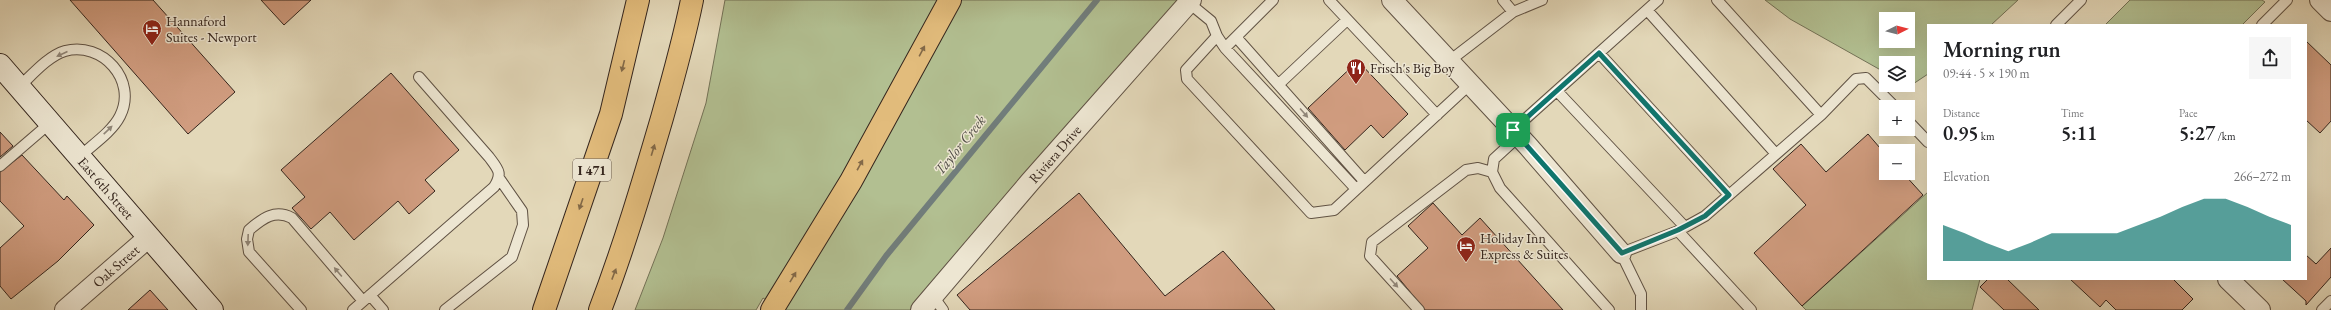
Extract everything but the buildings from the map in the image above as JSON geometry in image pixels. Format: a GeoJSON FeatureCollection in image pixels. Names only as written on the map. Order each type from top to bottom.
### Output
{"type":"FeatureCollection","features":[{"type":"Feature","properties":{"kind":"highway","name":"I 471"},"geometry":{"type":"LineString","coordinates":[[544,310],[611,114],[633,28],[638,0]]}},
{"type":"Feature","properties":{"kind":"highway"},"geometry":{"type":"LineString","coordinates":[[600,310],[618,263],[685,35],[692,0]]}},
{"type":"Feature","properties":{"kind":"highway"},"geometry":{"type":"LineString","coordinates":[[772,310],[851,181],[950,0]]}},
{"type":"Feature","properties":{"kind":"street"},"geometry":{"type":"LineString","coordinates":[[1392,0],[1448,62],[1516,133],[1622,253]]}},
{"type":"Feature","properties":{"kind":"street"},"geometry":{"type":"LineString","coordinates":[[2320,0],[2331,11]]}},
{"type":"Feature","properties":{"kind":"street","name":"Riviera Drive"},"geometry":{"type":"LineString","coordinates":[[932,305],[1030,182],[1190,2]]}},
{"type":"Feature","properties":{"kind":"street","name":"East 6th Street"},"geometry":{"type":"LineString","coordinates":[[0,65],[212,310]]}},
{"type":"Feature","properties":{"kind":"street","name":"Oak Street"},"geometry":{"type":"LineString","coordinates":[[65,310],[149,237]]}},
{"type":"Feature","properties":{"kind":"street"},"geometry":{"type":"LineString","coordinates":[[2229,280],[2260,310]]}},
{"type":"Feature","properties":{"kind":"lane"},"geometry":{"type":"LineString","coordinates":[[1225,48],[1273,0]]}},
{"type":"Feature","properties":{"kind":"lane"},"geometry":{"type":"LineString","coordinates":[[1329,0],[1437,115]]}},
{"type":"Feature","properties":{"kind":"lane"},"geometry":{"type":"LineString","coordinates":[[1503,0],[1513,12]]}},
{"type":"Feature","properties":{"kind":"lane"},"geometry":{"type":"LineString","coordinates":[[1448,62],[1513,12],[1542,0]]}},
{"type":"Feature","properties":{"kind":"lane"},"geometry":{"type":"LineString","coordinates":[[1609,310],[1500,188],[1492,172],[1494,159],[1516,133],[1557,91],[1658,0]]}},
{"type":"Feature","properties":{"kind":"lane"},"geometry":{"type":"LineString","coordinates":[[1718,0],[1820,115]]}},
{"type":"Feature","properties":{"kind":"lane"},"geometry":{"type":"LineString","coordinates":[[2057,24],[2081,0]]}},
{"type":"Feature","properties":{"kind":"lane"},"geometry":{"type":"LineString","coordinates":[[2263,24],[2287,0]]}},
{"type":"Feature","properties":{"kind":"lane"},"geometry":{"type":"LineString","coordinates":[[1190,2],[1211,21],[1217,36],[1225,48],[1356,189]]}},
{"type":"Feature","properties":{"kind":"lane"},"geometry":{"type":"LineString","coordinates":[[1647,10],[1776,154]]}},
{"type":"Feature","properties":{"kind":"lane"},"geometry":{"type":"LineString","coordinates":[[1279,84],[1347,20]]}},
{"type":"Feature","properties":{"kind":"lane"},"geometry":{"type":"LineString","coordinates":[[1217,36],[1186,70],[1187,79],[1311,213],[1334,210],[1470,84]]}},
{"type":"Feature","properties":{"kind":"lane"},"geometry":{"type":"LineString","coordinates":[[1236,37],[1364,181]]}},
{"type":"Feature","properties":{"kind":"lane"},"geometry":{"type":"LineString","coordinates":[[19,87],[49,61],[64,52],[94,52],[112,64],[118,72],[123,86],[123,109],[112,127],[79,157]]}},
{"type":"Feature","properties":{"kind":"lane"},"geometry":{"type":"LineString","coordinates":[[1599,53],[1729,195]]}},
{"type":"Feature","properties":{"kind":"lane"},"geometry":{"type":"LineString","coordinates":[[419,77],[489,157],[498,170],[499,178],[522,211],[523,225],[512,256],[445,310]]}},
{"type":"Feature","properties":{"kind":"lane"},"geometry":{"type":"LineString","coordinates":[[1641,310],[1641,294],[1622,253],[1681,229],[1705,216],[1820,115],[1856,79],[1866,78],[1888,100]]}},
{"type":"Feature","properties":{"kind":"lane"},"geometry":{"type":"LineString","coordinates":[[1557,91],[1752,310]]}},
{"type":"Feature","properties":{"kind":"lane"},"geometry":{"type":"LineString","coordinates":[[0,166],[50,123]]}},
{"type":"Feature","properties":{"kind":"lane"},"geometry":{"type":"LineString","coordinates":[[1915,128],[1927,141]]}},
{"type":"Feature","properties":{"kind":"lane"},"geometry":{"type":"LineString","coordinates":[[1419,310],[1370,256],[1372,242],[1466,170],[1478,168],[1492,172]]}},
{"type":"Feature","properties":{"kind":"lane"},"geometry":{"type":"LineString","coordinates":[[353,310],[494,187],[499,178]]}},
{"type":"Feature","properties":{"kind":"lane"},"geometry":{"type":"LineString","coordinates":[[300,310],[249,252],[247,239],[249,230],[272,214],[284,214],[292,218],[367,298],[383,310]]}},
{"type":"Feature","properties":{"kind":"lane"},"geometry":{"type":"LineString","coordinates":[[2322,310],[2331,301]]}},
{"type":"Feature","properties":{"kind":"green space"},"geometry":{"type":"Polygon","coordinates":[[[725,0],[1191,0],[921,310],[782,310],[763,298],[756,310],[635,310],[663,238],[706,103],[725,0]]]}},
{"type":"Feature","properties":{"kind":"green space"},"geometry":{"type":"Polygon","coordinates":[[[1765,0],[2018,0],[1992,24],[1927,24],[1927,75],[1915,83],[1915,56],[1879,56],[1879,69],[1790,19],[1765,0]]]}},
{"type":"Feature","properties":{"kind":"green space"},"geometry":{"type":"Polygon","coordinates":[[[2130,0],[2262,0],[2265,2],[2243,24],[2106,24],[2130,0]]]}},
{"type":"Feature","properties":{"kind":"green space"},"geometry":{"type":"Polygon","coordinates":[[[1927,193],[1927,280],[1980,280],[1972,310],[1806,310],[1802,306],[1927,193]]]}},
{"type":"Feature","properties":{"kind":"waterway","name":"Taylor Creek"},"geometry":{"type":"LineString","coordinates":[[847,310],[886,256],[1097,0]]}},
{"type":"Feature","properties":{"kind":"place","name":"Hannaford Suites - Newport"},"geometry":{"type":"Point","coordinates":[152,46]}},
{"type":"Feature","properties":{"kind":"place","name":"Frisch's Big Boy"},"geometry":{"type":"Point","coordinates":[1356,85]}},
{"type":"Feature","properties":{"kind":"place","name":"Holiday Inn Express & Suites"},"geometry":{"type":"Point","coordinates":[1466,263]}},
{"type":"Feature","properties":{"kind":"route"},"geometry":{"type":"LineString","coordinates":[[1599,53],[1729,195],[1705,216],[1678,230],[1622,253],[1513,130],[1599,53]]}}]}
